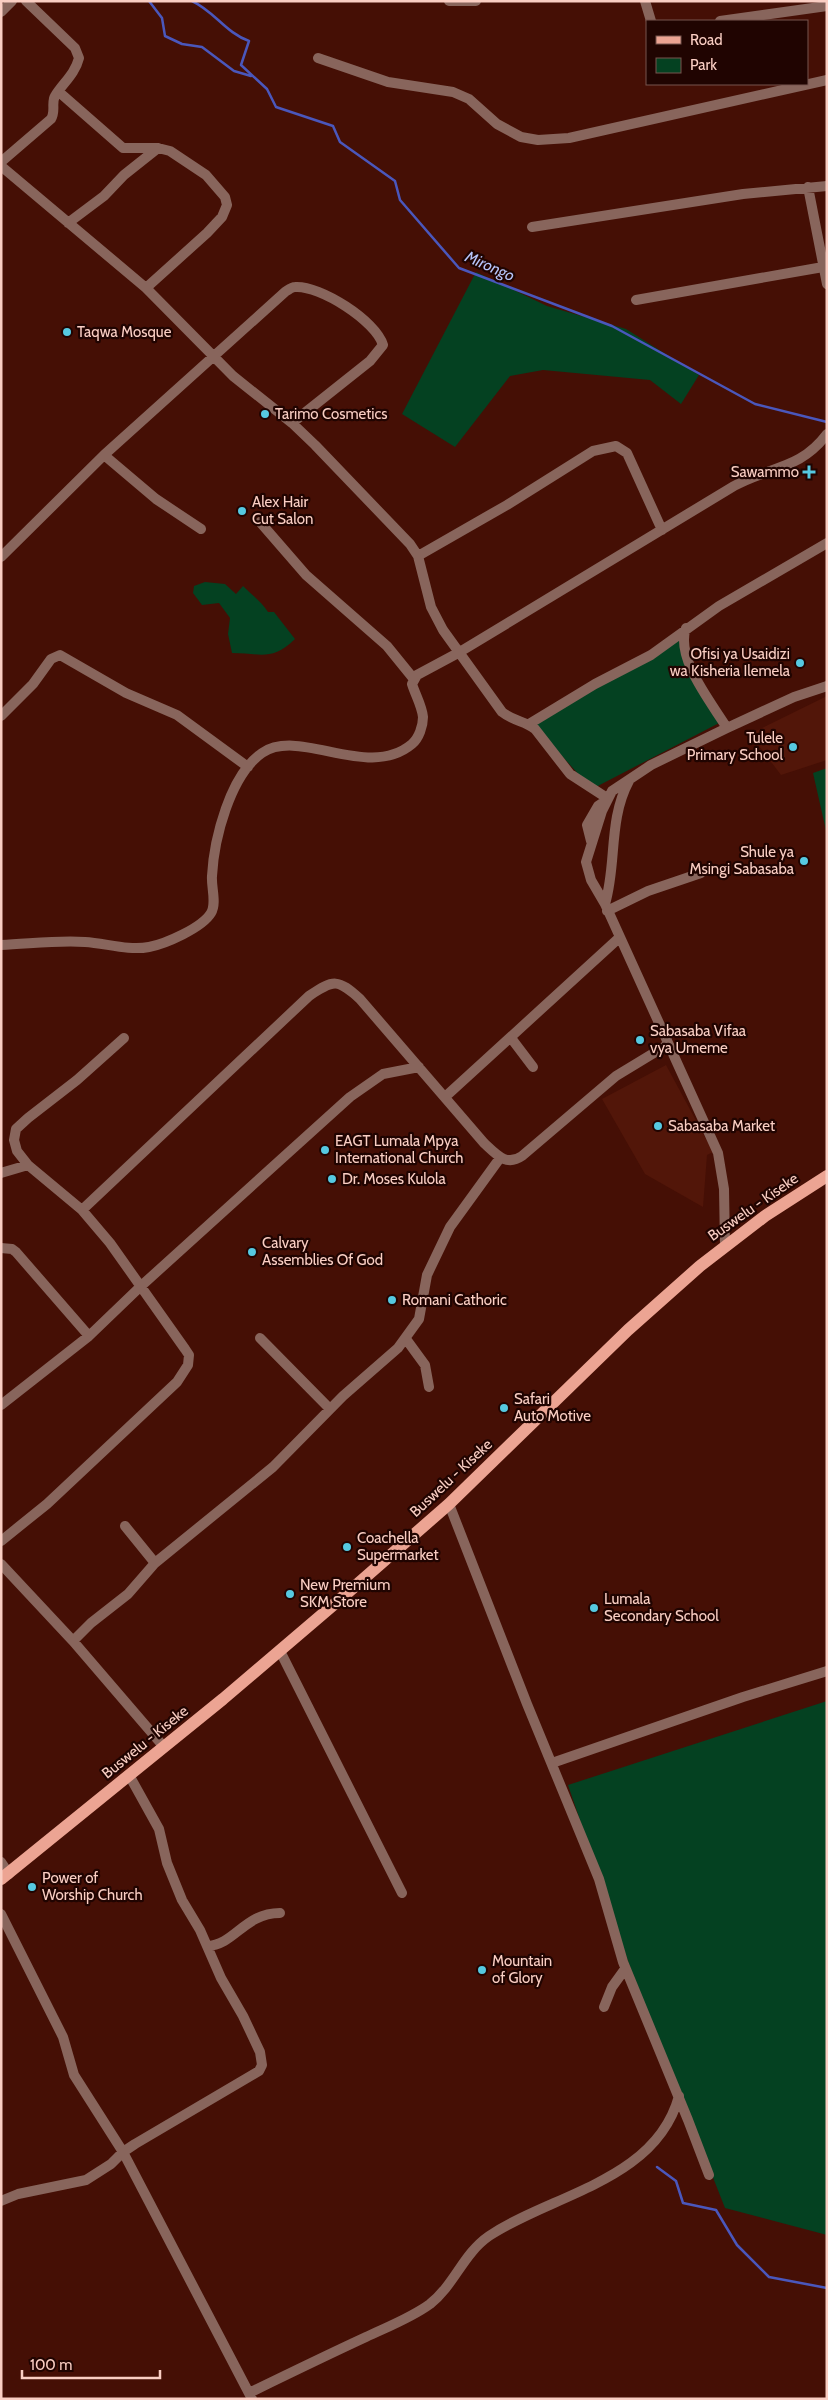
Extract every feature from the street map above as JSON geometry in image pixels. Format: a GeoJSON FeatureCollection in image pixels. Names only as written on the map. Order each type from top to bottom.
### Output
{"type":"FeatureCollection","features":[{"type":"Feature","properties":{"kind":"main road","name":"Buswelu - Kiseke"},"geometry":{"type":"LineString","coordinates":[[5,1876],[280,1651],[449,1504],[628,1330],[725,1245],[827,1176]]}},
{"type":"Feature","properties":{"kind":"street"},"geometry":{"type":"LineString","coordinates":[[1,12],[12,1]]}},
{"type":"Feature","properties":{"kind":"street"},"geometry":{"type":"LineString","coordinates":[[26,1],[78,53],[79,58],[75,69],[54,99],[54,114],[51,119],[1,164],[146,288],[233,376],[292,423],[399,532],[418,556],[432,607],[458,653],[502,712],[511,719],[529,724],[570,774],[606,800]]}},
{"type":"Feature","properties":{"kind":"street"},"geometry":{"type":"LineString","coordinates":[[449,1],[476,1]]}},
{"type":"Feature","properties":{"kind":"street"},"geometry":{"type":"LineString","coordinates":[[645,1],[651,20]]}},
{"type":"Feature","properties":{"kind":"street"},"geometry":{"type":"LineString","coordinates":[[727,20],[827,6]]}},
{"type":"Feature","properties":{"kind":"street"},"geometry":{"type":"LineString","coordinates":[[318,58],[388,82],[453,92],[469,100],[497,124],[521,137],[538,140],[569,138],[805,85]]}},
{"type":"Feature","properties":{"kind":"street"},"geometry":{"type":"LineString","coordinates":[[808,84],[827,80]]}},
{"type":"Feature","properties":{"kind":"street"},"geometry":{"type":"LineString","coordinates":[[59,92],[123,148],[158,148],[170,152],[206,176],[220,188],[226,197],[227,205],[222,216],[207,234],[146,288]]}},
{"type":"Feature","properties":{"kind":"street"},"geometry":{"type":"LineString","coordinates":[[68,223],[104,196],[124,175],[158,148]]}},
{"type":"Feature","properties":{"kind":"street"},"geometry":{"type":"LineString","coordinates":[[532,227],[668,204],[827,186]]}},
{"type":"Feature","properties":{"kind":"street"},"geometry":{"type":"LineString","coordinates":[[636,300],[826,277],[808,187]]}},
{"type":"Feature","properties":{"kind":"street"},"geometry":{"type":"LineString","coordinates":[[1,557],[104,455],[294,286],[344,304],[358,313],[379,335],[383,344],[370,361],[292,423]]}},
{"type":"Feature","properties":{"kind":"street"},"geometry":{"type":"LineString","coordinates":[[1,945],[85,942],[146,947],[175,938],[207,918],[214,906],[212,878],[216,842],[229,802],[248,768],[264,752],[281,747],[366,757],[387,757],[402,752],[416,741],[422,723],[422,716],[412,684],[414,678],[746,479],[791,464],[805,457],[827,434]]}},
{"type":"Feature","properties":{"kind":"street"},"geometry":{"type":"LineString","coordinates":[[418,556],[507,505],[578,459],[593,451],[616,446],[627,453],[662,530]]}},
{"type":"Feature","properties":{"kind":"street"},"geometry":{"type":"LineString","coordinates":[[104,455],[156,499],[201,529]]}},
{"type":"Feature","properties":{"kind":"street"},"geometry":{"type":"LineString","coordinates":[[260,522],[306,575],[387,646],[414,678]]}},
{"type":"Feature","properties":{"kind":"street"},"geometry":{"type":"LineString","coordinates":[[529,724],[594,684],[651,655],[719,606],[827,543]]}},
{"type":"Feature","properties":{"kind":"street"},"geometry":{"type":"LineString","coordinates":[[686,628],[683,642],[685,656],[727,728]]}},
{"type":"Feature","properties":{"kind":"street"},"geometry":{"type":"LineString","coordinates":[[1,716],[34,684],[51,659],[60,655],[126,693],[177,716],[194,726],[248,768]]}},
{"type":"Feature","properties":{"kind":"street"},"geometry":{"type":"LineString","coordinates":[[725,1245],[724,1189],[718,1153],[704,1117],[667,1045],[606,908],[587,871],[586,862],[591,841],[606,800],[631,778],[727,728],[794,697],[827,686]]}},
{"type":"Feature","properties":{"kind":"street"},"geometry":{"type":"LineString","coordinates":[[606,908],[610,885],[612,841],[618,808],[623,792],[631,778]]}},
{"type":"Feature","properties":{"kind":"street"},"geometry":{"type":"LineString","coordinates":[[606,908],[701,873]]}},
{"type":"Feature","properties":{"kind":"street"},"geometry":{"type":"LineString","coordinates":[[444,1097],[619,938]]}},
{"type":"Feature","properties":{"kind":"street"},"geometry":{"type":"LineString","coordinates":[[82,1210],[309,996],[330,983],[344,985],[360,999],[444,1097],[500,1158],[511,1161],[522,1156],[616,1076],[667,1045]]}},
{"type":"Feature","properties":{"kind":"street"},"geometry":{"type":"LineString","coordinates":[[1,1542],[47,1504],[185,1373],[188,1355],[110,1243],[82,1210],[28,1165],[15,1146],[16,1129],[96,1064],[124,1038]]}},
{"type":"Feature","properties":{"kind":"street"},"geometry":{"type":"LineString","coordinates":[[511,1038],[533,1068]]}},
{"type":"Feature","properties":{"kind":"street"},"geometry":{"type":"LineString","coordinates":[[1,1405],[89,1336],[312,1130],[369,1082],[383,1074],[419,1067]]}},
{"type":"Feature","properties":{"kind":"street"},"geometry":{"type":"LineString","coordinates":[[73,1642],[90,1623],[126,1596],[155,1563],[273,1467],[330,1410],[406,1339],[419,1319],[427,1275],[450,1227],[500,1158]]}},
{"type":"Feature","properties":{"kind":"street"},"geometry":{"type":"LineString","coordinates":[[1,1173],[28,1165]]}},
{"type":"Feature","properties":{"kind":"street"},"geometry":{"type":"LineString","coordinates":[[1,1248],[12,1249],[16,1252],[89,1336]]}},
{"type":"Feature","properties":{"kind":"street"},"geometry":{"type":"LineString","coordinates":[[260,1338],[330,1410]]}},
{"type":"Feature","properties":{"kind":"street"},"geometry":{"type":"LineString","coordinates":[[406,1339],[425,1365],[430,1387]]}},
{"type":"Feature","properties":{"kind":"street"},"geometry":{"type":"LineString","coordinates":[[449,1504],[599,1879],[625,1969],[709,2175]]}},
{"type":"Feature","properties":{"kind":"street"},"geometry":{"type":"LineString","coordinates":[[125,1526],[155,1563]]}},
{"type":"Feature","properties":{"kind":"street"},"geometry":{"type":"LineString","coordinates":[[1,1564],[73,1642],[164,1746]]}},
{"type":"Feature","properties":{"kind":"street"},"geometry":{"type":"LineString","coordinates":[[280,1651],[402,1894]]}},
{"type":"Feature","properties":{"kind":"street"},"geometry":{"type":"LineString","coordinates":[[552,1763],[743,1697],[827,1671]]}},
{"type":"Feature","properties":{"kind":"street"},"geometry":{"type":"LineString","coordinates":[[1,2201],[18,2194],[86,2180],[112,2164],[123,2152],[259,2071],[262,2064],[262,2057],[254,2039],[174,1885],[163,1838],[154,1816],[129,1775]]}},
{"type":"Feature","properties":{"kind":"street"},"geometry":{"type":"LineString","coordinates":[[1,1862],[5,1876]]}},
{"type":"Feature","properties":{"kind":"street"},"geometry":{"type":"LineString","coordinates":[[207,1946],[223,1941],[254,1918],[263,1914],[280,1913]]}},
{"type":"Feature","properties":{"kind":"street"},"geometry":{"type":"LineString","coordinates":[[1,1914],[63,2037],[74,2075],[123,2152],[251,2396],[428,2305],[453,2280],[467,2255],[488,2237],[514,2220],[580,2192],[614,2173],[640,2155],[668,2124],[678,2096]]}},
{"type":"Feature","properties":{"kind":"street"},"geometry":{"type":"LineString","coordinates":[[604,2007],[612,1986],[625,1969]]}},
{"type":"Feature","properties":{"kind":"shaded area","name":"Tulele Primary School"},"geometry":{"type":"Polygon","coordinates":[[[827,696],[827,760],[781,775],[750,734],[827,696]]]}},
{"type":"Feature","properties":{"kind":"shaded area","name":"Sabasaba Market"},"geometry":{"type":"Polygon","coordinates":[[[666,1065],[713,1152],[707,1155],[703,1207],[645,1174],[602,1099],[666,1065]]]}},
{"type":"Feature","properties":{"kind":"green space"},"geometry":{"type":"Polygon","coordinates":[[[476,272],[547,306],[626,329],[699,375],[681,404],[650,380],[543,370],[510,376],[455,447],[402,414],[476,272]]]}},
{"type":"Feature","properties":{"kind":"green space"},"geometry":{"type":"Polygon","coordinates":[[[205,582],[225,584],[236,594],[243,586],[268,612],[274,612],[295,639],[272,654],[232,653],[228,634],[230,618],[219,603],[202,605],[193,593],[194,586],[205,582]]]}},
{"type":"Feature","properties":{"kind":"green space"},"geometry":{"type":"Polygon","coordinates":[[[678,639],[723,721],[592,789],[531,722],[678,639]]]}},
{"type":"Feature","properties":{"kind":"green space"},"geometry":{"type":"Polygon","coordinates":[[[827,768],[827,835],[813,773],[827,768]]]}},
{"type":"Feature","properties":{"kind":"green space"},"geometry":{"type":"Polygon","coordinates":[[[827,1701],[827,2235],[725,2208],[629,1964],[568,1785],[827,1701]]]}},
{"type":"Feature","properties":{"kind":"waterway"},"geometry":{"type":"LineString","coordinates":[[149,1],[162,18],[165,36],[182,44],[202,47],[234,71],[251,76]]}},
{"type":"Feature","properties":{"kind":"waterway","name":"Mirongo"},"geometry":{"type":"LineString","coordinates":[[192,1],[207,10],[233,33],[249,41],[241,65],[267,89],[276,107],[333,126],[340,142],[395,181],[400,200],[459,268],[612,326],[755,404],[827,422]]}},
{"type":"Feature","properties":{"kind":"waterway"},"geometry":{"type":"LineString","coordinates":[[657,2167],[676,2181],[683,2203],[716,2210],[737,2245],[769,2277],[827,2288]]}},
{"type":"Feature","properties":{"kind":"place","name":"Taqwa Mosque"},"geometry":{"type":"Point","coordinates":[67,332]}},
{"type":"Feature","properties":{"kind":"place","name":"Tarimo Cosmetics"},"geometry":{"type":"Point","coordinates":[265,414]}},
{"type":"Feature","properties":{"kind":"place","name":"Sawammo"},"geometry":{"type":"Point","coordinates":[809,472]}},
{"type":"Feature","properties":{"kind":"place","name":"Alex Hair Cut Salon"},"geometry":{"type":"Point","coordinates":[242,511]}},
{"type":"Feature","properties":{"kind":"place","name":"Ofisi ya Usaidizi wa Kisheria Ilemela"},"geometry":{"type":"Point","coordinates":[800,663]}},
{"type":"Feature","properties":{"kind":"place","name":"Tulele Primary School"},"geometry":{"type":"Point","coordinates":[793,747]}},
{"type":"Feature","properties":{"kind":"place","name":"Shule ya Msingi Sabasaba"},"geometry":{"type":"Point","coordinates":[804,861]}},
{"type":"Feature","properties":{"kind":"place","name":"Sabasaba Vifaa vya Umeme"},"geometry":{"type":"Point","coordinates":[640,1040]}},
{"type":"Feature","properties":{"kind":"place","name":"Sabasaba Market"},"geometry":{"type":"Point","coordinates":[658,1126]}},
{"type":"Feature","properties":{"kind":"place","name":"EAGT Lumala Mpya International Church"},"geometry":{"type":"Point","coordinates":[325,1150]}},
{"type":"Feature","properties":{"kind":"place","name":"Dr. Moses Kulola"},"geometry":{"type":"Point","coordinates":[332,1179]}},
{"type":"Feature","properties":{"kind":"place","name":"Calvary Assemblies Of God"},"geometry":{"type":"Point","coordinates":[252,1252]}},
{"type":"Feature","properties":{"kind":"place","name":"Romani Cathoric"},"geometry":{"type":"Point","coordinates":[392,1300]}},
{"type":"Feature","properties":{"kind":"place","name":"Safari Auto Motive"},"geometry":{"type":"Point","coordinates":[504,1408]}},
{"type":"Feature","properties":{"kind":"place","name":"Coachella Supermarket"},"geometry":{"type":"Point","coordinates":[347,1547]}},
{"type":"Feature","properties":{"kind":"place","name":"New Premium SKM Store"},"geometry":{"type":"Point","coordinates":[290,1594]}},
{"type":"Feature","properties":{"kind":"place","name":"Lumala Secondary School"},"geometry":{"type":"Point","coordinates":[594,1608]}},
{"type":"Feature","properties":{"kind":"place","name":"Power of Worship Church"},"geometry":{"type":"Point","coordinates":[32,1887]}},
{"type":"Feature","properties":{"kind":"place","name":"Mountain of Glory"},"geometry":{"type":"Point","coordinates":[482,1970]}}]}
